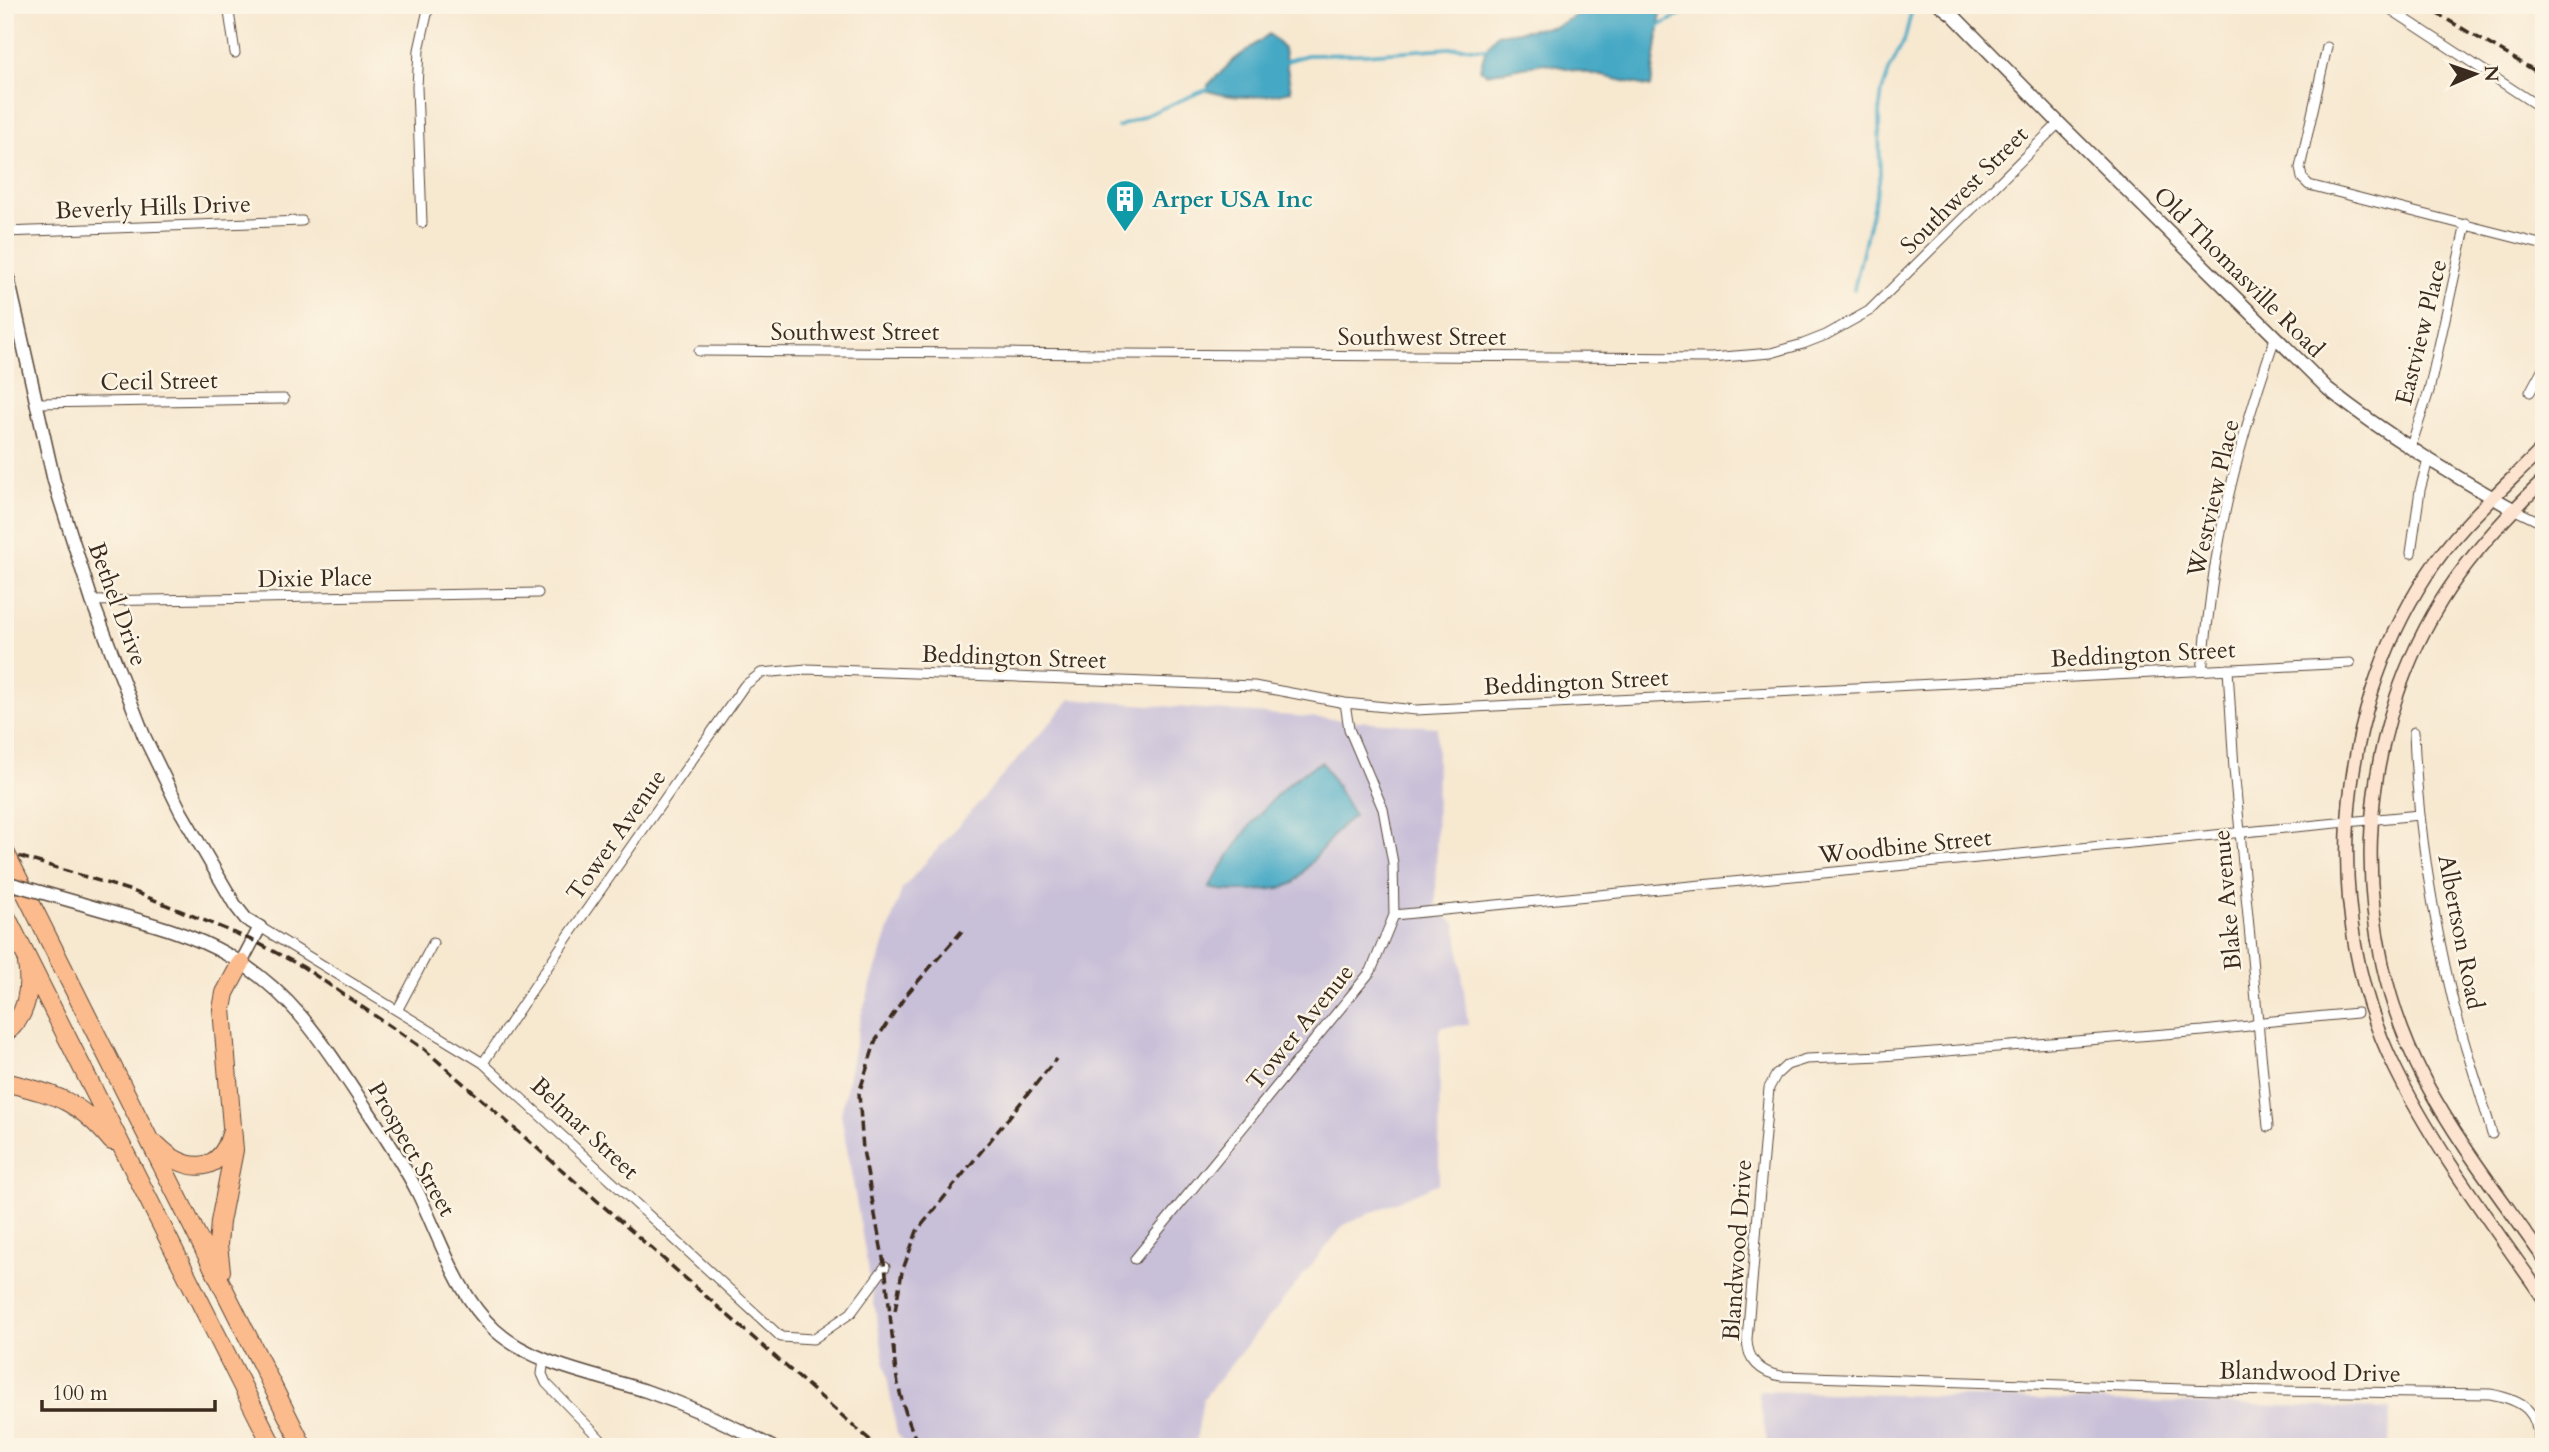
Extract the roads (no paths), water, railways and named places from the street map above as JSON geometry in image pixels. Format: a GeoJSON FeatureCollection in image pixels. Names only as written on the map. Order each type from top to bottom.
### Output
{"type":"FeatureCollection","features":[{"type":"Feature","properties":{"kind":"highway"},"geometry":{"type":"LineString","coordinates":[[5,852],[303,1447]]}},
{"type":"Feature","properties":{"kind":"highway"},"geometry":{"type":"LineString","coordinates":[[5,914],[274,1447]]}},
{"type":"Feature","properties":{"kind":"highway"},"geometry":{"type":"LineString","coordinates":[[5,1033],[18,1021],[26,1002],[28,970],[24,950]]}},
{"type":"Feature","properties":{"kind":"highway"},"geometry":{"type":"LineString","coordinates":[[227,1293],[218,1245],[221,1214],[234,1157],[222,1009],[225,993],[241,963]]}},
{"type":"Feature","properties":{"kind":"highway"},"geometry":{"type":"LineString","coordinates":[[5,1082],[51,1093],[74,1104],[109,1137],[138,1177]]}},
{"type":"Feature","properties":{"kind":"highway"},"geometry":{"type":"LineString","coordinates":[[147,1132],[159,1148],[178,1162],[194,1166],[206,1165],[220,1156],[227,1146],[232,1130],[232,1116]]}},
{"type":"Feature","properties":{"kind":"main road"},"geometry":{"type":"LineString","coordinates":[[2544,447],[2459,531],[2426,576],[2399,626],[2367,709],[2348,798],[2347,822],[2349,907],[2356,952],[2373,1014],[2393,1066],[2423,1122],[2544,1299]]}},
{"type":"Feature","properties":{"kind":"main road"},"geometry":{"type":"LineString","coordinates":[[2544,480],[2513,509],[2471,557],[2441,601],[2415,651],[2392,710],[2376,775],[2371,820],[2372,901],[2385,979],[2397,1017],[2426,1081],[2447,1119],[2544,1259]]}},
{"type":"Feature","properties":{"kind":"street"},"geometry":{"type":"LineString","coordinates":[[228,5],[236,53]]}},
{"type":"Feature","properties":{"kind":"street"},"geometry":{"type":"LineString","coordinates":[[422,223],[417,87],[419,50],[429,5]]}},
{"type":"Feature","properties":{"kind":"street","name":"Old Thomasville Road"},"geometry":{"type":"LineString","coordinates":[[1940,5],[1957,10],[2059,124],[2328,389],[2410,449],[2492,498],[2544,524]]}},
{"type":"Feature","properties":{"kind":"street"},"geometry":{"type":"LineString","coordinates":[[2384,5],[2544,110]]}},
{"type":"Feature","properties":{"kind":"street"},"geometry":{"type":"LineString","coordinates":[[2327,47],[2300,168],[2302,178],[2309,185],[2544,245]]}},
{"type":"Feature","properties":{"kind":"street","name":"Southwest Street"},"geometry":{"type":"LineString","coordinates":[[699,351],[1711,358],[1771,353],[1826,335],[1869,311],[2059,124]]}},
{"type":"Feature","properties":{"kind":"street","name":"Beverly Hills Drive"},"geometry":{"type":"LineString","coordinates":[[5,232],[302,221]]}},
{"type":"Feature","properties":{"kind":"street","name":"Eastview Place"},"geometry":{"type":"LineString","coordinates":[[2410,449],[2429,391],[2466,224]]}},
{"type":"Feature","properties":{"kind":"street","name":"Bethel Drive"},"geometry":{"type":"LineString","coordinates":[[5,264],[54,481],[92,601],[144,736],[181,812],[235,905],[246,919],[260,927]]}},
{"type":"Feature","properties":{"kind":"street","name":"Westview Place"},"geometry":{"type":"LineString","coordinates":[[2202,670],[2216,556],[2227,502],[2275,338]]}},
{"type":"Feature","properties":{"kind":"street"},"geometry":{"type":"LineString","coordinates":[[2530,392],[2544,366]]}},
{"type":"Feature","properties":{"kind":"street","name":"Cecil Street"},"geometry":{"type":"LineString","coordinates":[[36,402],[284,399]]}},
{"type":"Feature","properties":{"kind":"street"},"geometry":{"type":"LineString","coordinates":[[2411,553],[2420,490],[2428,460]]}},
{"type":"Feature","properties":{"kind":"street","name":"Dixie Place"},"geometry":{"type":"LineString","coordinates":[[92,601],[538,593]]}},
{"type":"Feature","properties":{"kind":"street","name":"Beddington Street"},"geometry":{"type":"LineString","coordinates":[[807,669],[1254,686],[1345,703],[1416,710],[2350,663]]}},
{"type":"Feature","properties":{"kind":"street","name":"Tower Avenue"},"geometry":{"type":"LineString","coordinates":[[483,1063],[569,935],[744,686],[761,673],[807,669]]}},
{"type":"Feature","properties":{"kind":"street","name":"Blake Avenue"},"geometry":{"type":"LineString","coordinates":[[2228,669],[2240,833],[2268,1127]]}},
{"type":"Feature","properties":{"kind":"street","name":"Tower Avenue"},"geometry":{"type":"LineString","coordinates":[[1135,1259],[1371,971],[1394,915],[1393,863],[1383,809],[1349,729],[1345,703]]}},
{"type":"Feature","properties":{"kind":"street","name":"Albertson Road"},"geometry":{"type":"LineString","coordinates":[[2414,732],[2419,816],[2435,918],[2453,1003],[2492,1134]]}},
{"type":"Feature","properties":{"kind":"street","name":"Woodbine Street"},"geometry":{"type":"LineString","coordinates":[[1394,915],[2419,816]]}},
{"type":"Feature","properties":{"kind":"street","name":"Prospect Street"},"geometry":{"type":"LineString","coordinates":[[5,882],[182,934],[241,963],[291,1003],[323,1044],[401,1163],[460,1280],[480,1313],[510,1343],[544,1359],[702,1412],[772,1447]]}},
{"type":"Feature","properties":{"kind":"street"},"geometry":{"type":"LineString","coordinates":[[241,963],[260,927]]}},
{"type":"Feature","properties":{"kind":"street","name":"Belmar Street"},"geometry":{"type":"LineString","coordinates":[[260,927],[483,1063],[780,1336],[813,1339],[823,1333],[851,1313],[885,1267]]}},
{"type":"Feature","properties":{"kind":"street"},"geometry":{"type":"LineString","coordinates":[[398,1009],[433,943]]}},
{"type":"Feature","properties":{"kind":"street","name":"Blandwood Drive"},"geometry":{"type":"LineString","coordinates":[[2357,1013],[2190,1032],[1882,1056],[1806,1059],[1787,1065],[1776,1075],[1769,1088],[1747,1346],[1754,1362],[1762,1370],[1782,1376],[2217,1390],[2490,1394],[2513,1398],[2531,1413],[2537,1423],[2538,1447]]}},
{"type":"Feature","properties":{"kind":"street"},"geometry":{"type":"LineString","coordinates":[[544,1359],[542,1374],[547,1385],[608,1447]]}},
{"type":"Feature","properties":{"kind":"water"},"geometry":{"type":"Polygon","coordinates":[[[1594,5],[1662,5],[1651,87],[1544,63],[1487,74],[1480,69],[1486,49],[1497,34],[1557,26],[1594,5]]]}},
{"type":"Feature","properties":{"kind":"water"},"geometry":{"type":"Polygon","coordinates":[[[1269,34],[1284,49],[1291,91],[1250,97],[1208,91],[1208,85],[1235,59],[1269,34]]]}},
{"type":"Feature","properties":{"kind":"water"},"geometry":{"type":"Polygon","coordinates":[[[1322,762],[1354,816],[1341,826],[1294,883],[1252,891],[1209,888],[1244,834],[1272,799],[1288,784],[1322,762]]]}},
{"type":"Feature","properties":{"kind":"waterway"},"geometry":{"type":"LineString","coordinates":[[1903,5],[1911,9]]}},
{"type":"Feature","properties":{"kind":"waterway"},"geometry":{"type":"LineString","coordinates":[[1854,289],[1880,177],[1879,114],[1882,91],[1905,38],[1913,5]]}},
{"type":"Feature","properties":{"kind":"waterway"},"geometry":{"type":"LineString","coordinates":[[1655,28],[1680,15]]}},
{"type":"Feature","properties":{"kind":"waterway"},"geometry":{"type":"LineString","coordinates":[[1283,62],[1307,55],[1463,47],[1487,49]]}},
{"type":"Feature","properties":{"kind":"waterway"},"geometry":{"type":"LineString","coordinates":[[1118,127],[1210,88]]}},
{"type":"Feature","properties":{"kind":"railway"},"geometry":{"type":"LineString","coordinates":[[2422,5],[2544,76]]}},
{"type":"Feature","properties":{"kind":"railway"},"geometry":{"type":"LineString","coordinates":[[5,852],[135,892],[254,941],[303,967],[424,1049],[878,1447]]}},
{"type":"Feature","properties":{"kind":"railway"},"geometry":{"type":"LineString","coordinates":[[894,1355],[886,1274],[863,1150],[859,1093],[876,1040],[906,995],[962,931]]}},
{"type":"Feature","properties":{"kind":"railway"},"geometry":{"type":"LineString","coordinates":[[895,1311],[902,1272],[917,1231],[1056,1059]]}},
{"type":"Feature","properties":{"kind":"railway"},"geometry":{"type":"LineString","coordinates":[[894,1346],[901,1398],[919,1447]]}},
{"type":"Feature","properties":{"kind":"place","name":"Arper USA Inc"},"geometry":{"type":"Point","coordinates":[1125,233]}}]}
